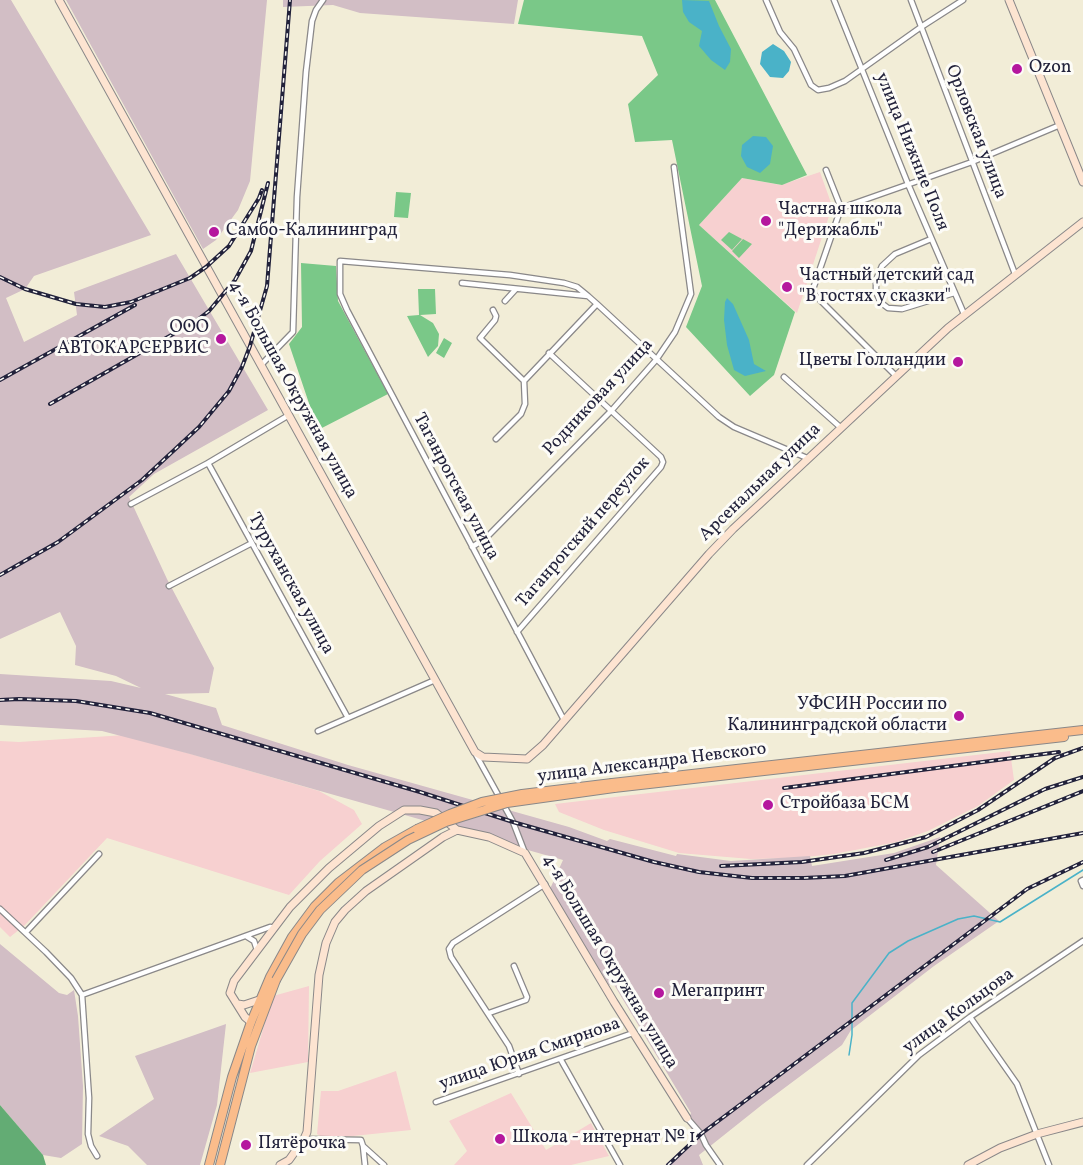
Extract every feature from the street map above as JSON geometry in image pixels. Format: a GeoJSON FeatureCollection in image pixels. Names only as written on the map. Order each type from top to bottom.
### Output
{"type":"FeatureCollection","features":[{"type":"Feature","properties":{"kind":"main road","name":"улица Александра Невского"},"geometry":{"type":"LineString","coordinates":[[273,978],[292,937],[315,906],[345,877],[393,842],[450,814],[482,802],[522,794],[1083,730]]}},
{"type":"Feature","properties":{"kind":"main road"},"geometry":{"type":"LineString","coordinates":[[613,785],[1083,735]]}},
{"type":"Feature","properties":{"kind":"main road"},"geometry":{"type":"LineString","coordinates":[[209,1165],[232,1077],[251,1022],[273,978]]}},
{"type":"Feature","properties":{"kind":"main road"},"geometry":{"type":"LineString","coordinates":[[220,1165],[251,1046],[273,978]]}},
{"type":"Feature","properties":{"kind":"street","name":"4-я Большая Окружная улица"},"geometry":{"type":"LineString","coordinates":[[59,0],[475,752],[513,822],[525,853],[687,1118]]}},
{"type":"Feature","properties":{"kind":"street"},"geometry":{"type":"LineString","coordinates":[[261,365],[293,332],[297,197],[306,72],[312,21],[323,0]]}},
{"type":"Feature","properties":{"kind":"street"},"geometry":{"type":"LineString","coordinates":[[766,0],[780,32],[797,54],[813,89],[818,90],[845,81],[963,0]]}},
{"type":"Feature","properties":{"kind":"street","name":"улица Нижние Поля"},"geometry":{"type":"LineString","coordinates":[[834,0],[908,184],[964,314]]}},
{"type":"Feature","properties":{"kind":"street","name":"Орловская улица"},"geometry":{"type":"LineString","coordinates":[[910,0],[1015,274]]}},
{"type":"Feature","properties":{"kind":"street"},"geometry":{"type":"LineString","coordinates":[[1009,0],[1083,182]]}},
{"type":"Feature","properties":{"kind":"street"},"geometry":{"type":"LineString","coordinates":[[841,208],[972,162],[1060,125]]}},
{"type":"Feature","properties":{"kind":"street","name":"Родниковая улица"},"geometry":{"type":"LineString","coordinates":[[472,548],[486,538],[612,410],[656,360],[675,332],[691,294],[674,167]]}},
{"type":"Feature","properties":{"kind":"street"},"geometry":{"type":"LineString","coordinates":[[826,170],[841,208],[813,289],[818,299],[895,375]]}},
{"type":"Feature","properties":{"kind":"street","name":"Арсенальная улица"},"geometry":{"type":"LineString","coordinates":[[475,752],[483,757],[527,759],[543,745],[709,554],[807,458],[964,314],[1083,222]]}},
{"type":"Feature","properties":{"kind":"street"},"geometry":{"type":"LineString","coordinates":[[931,239],[895,254],[882,266],[876,280],[876,291],[880,302],[888,308],[902,309],[954,293]]}},
{"type":"Feature","properties":{"kind":"street","name":"Таганрогская улица"},"geometry":{"type":"LineString","coordinates":[[564,720],[347,310],[340,294],[340,261],[542,280],[570,285],[588,296]]}},
{"type":"Feature","properties":{"kind":"street"},"geometry":{"type":"LineString","coordinates":[[462,283],[588,296],[726,422],[807,458]]}},
{"type":"Feature","properties":{"kind":"street"},"geometry":{"type":"LineString","coordinates":[[505,301],[516,289]]}},
{"type":"Feature","properties":{"kind":"street"},"geometry":{"type":"LineString","coordinates":[[524,381],[597,304]]}},
{"type":"Feature","properties":{"kind":"street"},"geometry":{"type":"LineString","coordinates":[[493,310],[495,320],[480,338],[524,381],[525,405],[521,414],[496,439]]}},
{"type":"Feature","properties":{"kind":"street","name":"Таганрогский переулок"},"geometry":{"type":"LineString","coordinates":[[517,632],[663,462],[661,457],[612,410],[549,353]]}},
{"type":"Feature","properties":{"kind":"street"},"geometry":{"type":"LineString","coordinates":[[784,377],[840,427]]}},
{"type":"Feature","properties":{"kind":"street"},"geometry":{"type":"LineString","coordinates":[[131,504],[208,463],[289,415]]}},
{"type":"Feature","properties":{"kind":"street","name":"Туруханская улица"},"geometry":{"type":"LineString","coordinates":[[208,463],[348,718]]}},
{"type":"Feature","properties":{"kind":"street"},"geometry":{"type":"LineString","coordinates":[[169,586],[252,543]]}},
{"type":"Feature","properties":{"kind":"street"},"geometry":{"type":"LineString","coordinates":[[318,731],[435,680]]}},
{"type":"Feature","properties":{"kind":"street"},"geometry":{"type":"LineString","coordinates":[[251,1022],[230,993],[231,988],[299,897],[361,839],[399,812],[427,811],[454,832],[366,891],[345,910],[330,933],[319,975],[307,1132],[289,1160],[280,1165]]}},
{"type":"Feature","properties":{"kind":"street","name":"4-я Большая Окружная улица"},"geometry":{"type":"LineString","coordinates":[[454,832],[489,837],[525,853]]}},
{"type":"Feature","properties":{"kind":"street"},"geometry":{"type":"LineString","coordinates":[[26,932],[99,854]]}},
{"type":"Feature","properties":{"kind":"street"},"geometry":{"type":"LineString","coordinates":[[519,1074],[509,1046],[451,957],[449,949],[453,943],[545,884]]}},
{"type":"Feature","properties":{"kind":"street"},"geometry":{"type":"LineString","coordinates":[[0,909],[71,978],[82,995],[89,1098],[88,1134],[97,1156]]}},
{"type":"Feature","properties":{"kind":"street"},"geometry":{"type":"LineString","coordinates":[[82,995],[270,927],[274,928]]}},
{"type":"Feature","properties":{"kind":"street"},"geometry":{"type":"LineString","coordinates":[[246,936],[257,945],[256,953]]}},
{"type":"Feature","properties":{"kind":"street","name":"улица Кольцова"},"geometry":{"type":"LineString","coordinates":[[807,1165],[919,1055],[970,1017],[1083,942]]}},
{"type":"Feature","properties":{"kind":"street"},"geometry":{"type":"LineString","coordinates":[[489,1013],[526,1000],[527,997],[514,966]]}},
{"type":"Feature","properties":{"kind":"street"},"geometry":{"type":"LineString","coordinates":[[238,1005],[262,999]]}},
{"type":"Feature","properties":{"kind":"street"},"geometry":{"type":"LineString","coordinates":[[970,1017],[1017,1084],[1049,1165]]}},
{"type":"Feature","properties":{"kind":"street","name":"улица Юрия Смирнова"},"geometry":{"type":"LineString","coordinates":[[436,1102],[633,1033]]}},
{"type":"Feature","properties":{"kind":"street"},"geometry":{"type":"LineString","coordinates":[[561,1060],[620,1165]]}},
{"type":"Feature","properties":{"kind":"street"},"geometry":{"type":"LineString","coordinates":[[687,1118],[701,1134],[720,1165]]}},
{"type":"Feature","properties":{"kind":"street"},"geometry":{"type":"LineString","coordinates":[[968,1165],[1000,1148],[1037,1134],[1083,1122]]}},
{"type":"Feature","properties":{"kind":"street"},"geometry":{"type":"LineString","coordinates":[[304,1139],[361,1140],[365,1165]]}},
{"type":"Feature","properties":{"kind":"street"},"geometry":{"type":"LineString","coordinates":[[363,1146],[384,1165]]}},
{"type":"Feature","properties":{"kind":"shaded area"},"geometry":{"type":"Polygon","coordinates":[[[0,0],[11,0],[151,235],[34,276],[25,289],[6,298],[24,342],[77,315],[74,292],[176,254],[268,410],[154,474],[129,497],[167,579],[214,668],[209,693],[165,694],[216,708],[222,725],[348,765],[569,827],[607,841],[610,839],[676,856],[677,854],[731,861],[810,856],[812,866],[894,853],[940,837],[936,865],[999,921],[934,966],[851,1030],[842,1045],[699,1155],[703,1165],[665,1165],[697,1136],[687,1123],[691,1113],[613,983],[609,985],[550,889],[563,860],[102,731],[0,725],[0,674],[111,681],[141,688],[116,676],[75,665],[76,646],[60,612],[0,639],[0,0]]]}},
{"type":"Feature","properties":{"kind":"shaded area"},"geometry":{"type":"Polygon","coordinates":[[[66,0],[267,0],[250,181],[238,210],[216,240],[203,249],[66,0]]]}},
{"type":"Feature","properties":{"kind":"shaded area"},"geometry":{"type":"Polygon","coordinates":[[[283,0],[518,0],[514,24],[360,13],[333,5],[283,7],[283,0]]]}},
{"type":"Feature","properties":{"kind":"shaded area","name":"Частная школа \"Дерижабль\""},"geometry":{"type":"Polygon","coordinates":[[[820,172],[831,203],[829,216],[797,313],[699,225],[742,178],[781,185],[820,172]]]}},
{"type":"Feature","properties":{"kind":"shaded area"},"geometry":{"type":"Polygon","coordinates":[[[125,735],[319,791],[354,810],[362,824],[320,861],[289,895],[107,838],[25,925],[10,937],[0,927],[0,741],[19,742],[125,735]]]}},
{"type":"Feature","properties":{"kind":"shaded area","name":"Стройбаза БСМ"},"geometry":{"type":"Polygon","coordinates":[[[1010,751],[1014,780],[978,806],[928,831],[897,842],[834,854],[751,859],[679,853],[604,830],[559,812],[555,804],[1010,751]]]}},
{"type":"Feature","properties":{"kind":"shaded area"},"geometry":{"type":"Polygon","coordinates":[[[0,944],[59,993],[67,995],[74,990],[83,1086],[82,1144],[61,1158],[43,1155],[0,1105],[0,944]]]}},
{"type":"Feature","properties":{"kind":"shaded area"},"geometry":{"type":"Polygon","coordinates":[[[309,986],[308,1062],[250,1073],[273,996],[309,986]]]}},
{"type":"Feature","properties":{"kind":"shaded area"},"geometry":{"type":"Polygon","coordinates":[[[226,1024],[217,1105],[200,1165],[147,1165],[128,1146],[99,1136],[154,1099],[135,1056],[226,1024]]]}},
{"type":"Feature","properties":{"kind":"shaded area"},"geometry":{"type":"Polygon","coordinates":[[[396,1071],[411,1130],[353,1136],[322,1137],[317,1134],[321,1091],[338,1091],[396,1071]]]}},
{"type":"Feature","properties":{"kind":"shaded area","name":"Школа - интернат № 1"},"geometry":{"type":"Polygon","coordinates":[[[511,1093],[546,1150],[591,1123],[609,1156],[571,1165],[454,1165],[467,1151],[449,1121],[511,1093]]]}},
{"type":"Feature","properties":{"kind":"green space"},"geometry":{"type":"Polygon","coordinates":[[[524,0],[715,0],[807,175],[782,185],[742,178],[699,225],[795,312],[774,375],[750,396],[686,327],[702,286],[672,140],[635,142],[628,104],[658,75],[642,36],[518,24],[524,0]]]}},
{"type":"Feature","properties":{"kind":"green space"},"geometry":{"type":"Polygon","coordinates":[[[396,192],[411,193],[408,218],[394,217],[396,192]]]}},
{"type":"Feature","properties":{"kind":"green space"},"geometry":{"type":"Polygon","coordinates":[[[729,232],[742,239],[732,250],[721,240],[729,232]]]}},
{"type":"Feature","properties":{"kind":"green space"},"geometry":{"type":"Polygon","coordinates":[[[743,239],[752,244],[739,258],[732,251],[743,239]]]}},
{"type":"Feature","properties":{"kind":"green space"},"geometry":{"type":"Polygon","coordinates":[[[301,263],[336,266],[338,301],[388,394],[318,430],[289,344],[302,327],[301,263]]]}},
{"type":"Feature","properties":{"kind":"green space"},"geometry":{"type":"Polygon","coordinates":[[[418,289],[435,289],[436,314],[420,315],[433,323],[439,334],[438,346],[428,357],[407,316],[419,315],[418,289]]]}},
{"type":"Feature","properties":{"kind":"green space"},"geometry":{"type":"Polygon","coordinates":[[[444,338],[452,343],[444,358],[436,353],[444,338]]]}},
{"type":"Feature","properties":{"kind":"green space"},"geometry":{"type":"Polygon","coordinates":[[[0,1105],[43,1155],[46,1165],[0,1165],[0,1105]]]}},
{"type":"Feature","properties":{"kind":"water"},"geometry":{"type":"Polygon","coordinates":[[[682,0],[709,1],[731,49],[730,62],[725,70],[711,60],[699,46],[702,31],[689,22],[683,12],[682,0]]]}},
{"type":"Feature","properties":{"kind":"water"},"geometry":{"type":"Polygon","coordinates":[[[773,44],[784,51],[791,62],[789,71],[783,78],[770,77],[760,64],[762,52],[773,44]]]}},
{"type":"Feature","properties":{"kind":"water"},"geometry":{"type":"Polygon","coordinates":[[[753,136],[766,137],[773,146],[770,164],[760,173],[747,167],[741,156],[742,145],[753,136]]]}},
{"type":"Feature","properties":{"kind":"water"},"geometry":{"type":"Polygon","coordinates":[[[727,298],[733,304],[749,340],[754,364],[766,371],[745,376],[734,370],[727,345],[724,320],[727,298]]]}},
{"type":"Feature","properties":{"kind":"waterway"},"geometry":{"type":"LineString","coordinates":[[849,1055],[852,1035],[852,1003],[889,953],[908,941],[958,919],[974,916],[1000,922],[1083,870]]}},
{"type":"Feature","properties":{"kind":"railway"},"geometry":{"type":"LineString","coordinates":[[0,575],[58,542],[142,480],[199,427],[229,391],[242,367],[267,286],[290,0]]}},
{"type":"Feature","properties":{"kind":"railway"},"geometry":{"type":"LineString","coordinates":[[50,404],[196,321],[209,311],[235,280],[251,251],[268,183]]}},
{"type":"Feature","properties":{"kind":"railway"},"geometry":{"type":"LineString","coordinates":[[0,277],[25,289],[76,304],[105,307],[131,302],[190,278],[206,267],[229,246],[262,190]]}},
{"type":"Feature","properties":{"kind":"railway"},"geometry":{"type":"LineString","coordinates":[[0,380],[135,305]]}},
{"type":"Feature","properties":{"kind":"railway"},"geometry":{"type":"LineString","coordinates":[[0,700],[76,701],[150,713],[420,792],[513,822],[654,862],[699,872],[752,878],[845,876],[1083,833]]}},
{"type":"Feature","properties":{"kind":"railway"},"geometry":{"type":"LineString","coordinates":[[721,866],[802,862],[864,853],[926,837],[978,810],[1055,758],[1083,748]]}},
{"type":"Feature","properties":{"kind":"railway"},"geometry":{"type":"LineString","coordinates":[[784,788],[1059,752]]}},
{"type":"Feature","properties":{"kind":"railway"},"geometry":{"type":"LineString","coordinates":[[886,860],[928,847],[1045,789],[1083,777]]}},
{"type":"Feature","properties":{"kind":"railway"},"geometry":{"type":"LineString","coordinates":[[933,852],[1083,791]]}},
{"type":"Feature","properties":{"kind":"railway"},"geometry":{"type":"LineString","coordinates":[[668,1165],[701,1134],[1027,889],[1083,862]]}},
{"type":"Feature","properties":{"kind":"place","name":"Ozon"},"geometry":{"type":"Point","coordinates":[1017,69]}},
{"type":"Feature","properties":{"kind":"place","name":"Частная школа \"Дерижабль\""},"geometry":{"type":"Point","coordinates":[766,221]}},
{"type":"Feature","properties":{"kind":"place","name":"Самбо-Калининград"},"geometry":{"type":"Point","coordinates":[214,232]}},
{"type":"Feature","properties":{"kind":"place","name":"Частный детский сад \"В гостях у сказки\""},"geometry":{"type":"Point","coordinates":[787,287]}},
{"type":"Feature","properties":{"kind":"place","name":"ООО АВТОКАРСЕРВИС"},"geometry":{"type":"Point","coordinates":[221,339]}},
{"type":"Feature","properties":{"kind":"place","name":"Цветы Голландии"},"geometry":{"type":"Point","coordinates":[958,362]}},
{"type":"Feature","properties":{"kind":"place","name":"УФСИН России по Калининградской области"},"geometry":{"type":"Point","coordinates":[959,716]}},
{"type":"Feature","properties":{"kind":"place","name":"Стройбаза БСМ"},"geometry":{"type":"Point","coordinates":[768,805]}},
{"type":"Feature","properties":{"kind":"place","name":"Мегапринт"},"geometry":{"type":"Point","coordinates":[659,993]}},
{"type":"Feature","properties":{"kind":"place","name":"Школа - интернат № 1"},"geometry":{"type":"Point","coordinates":[500,1139]}},
{"type":"Feature","properties":{"kind":"place","name":"Пятёрочка"},"geometry":{"type":"Point","coordinates":[246,1145]}}]}
